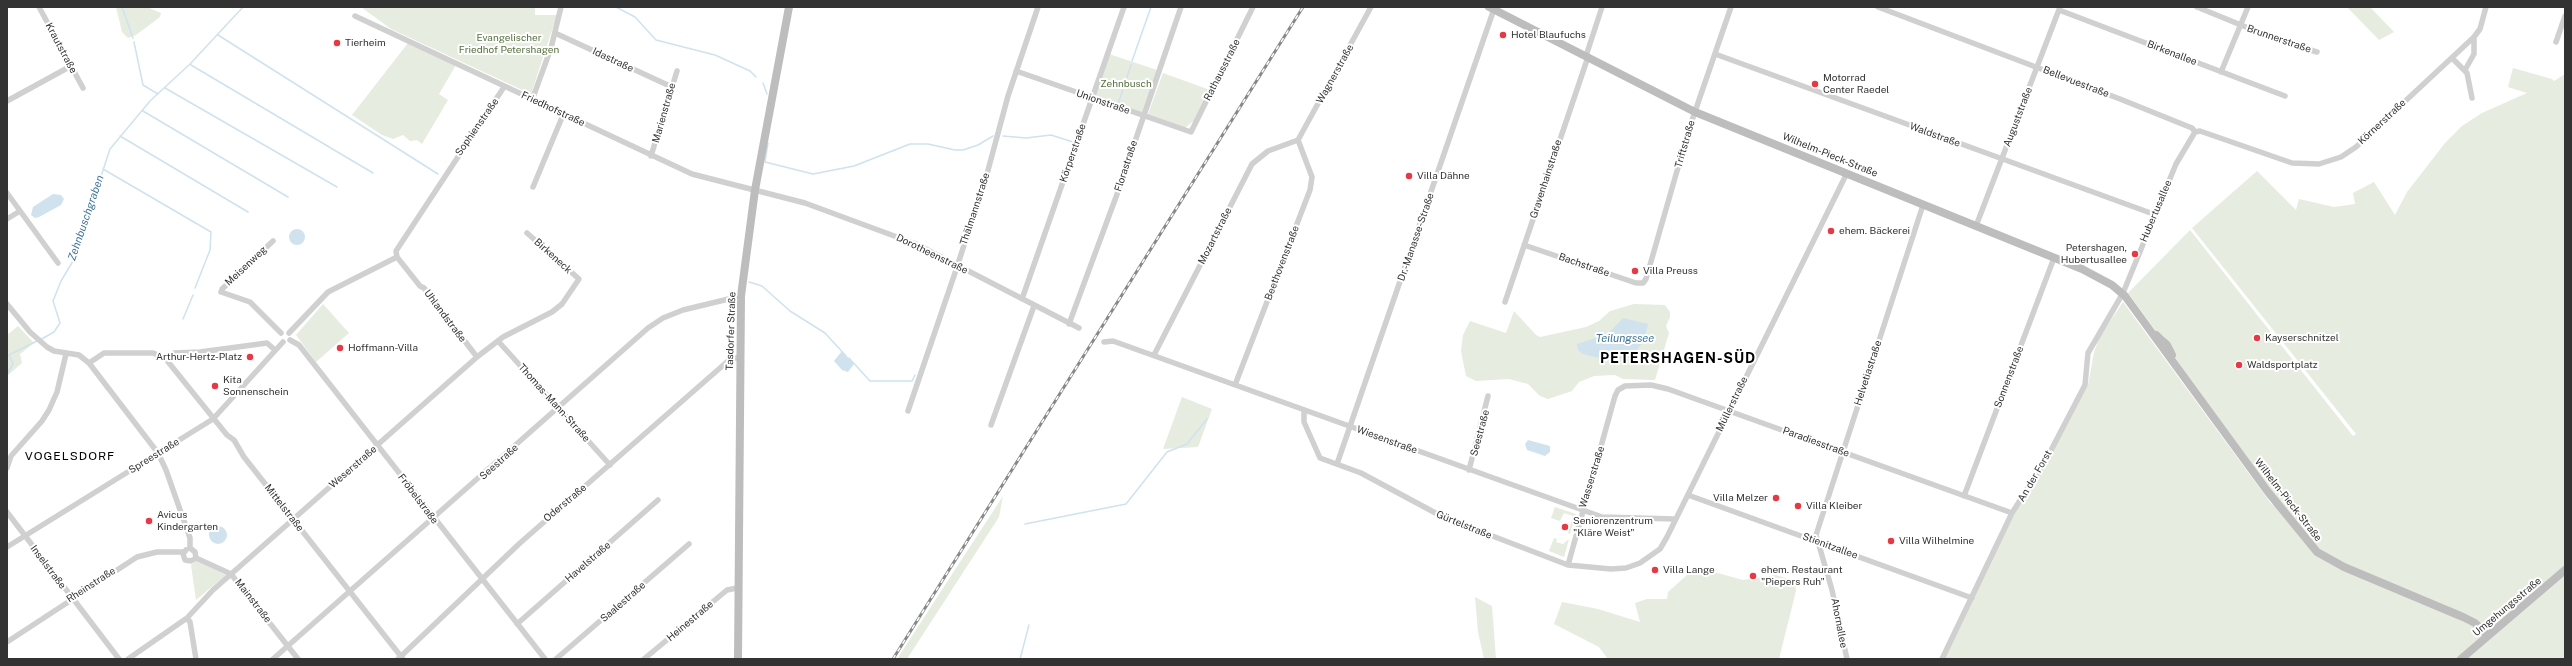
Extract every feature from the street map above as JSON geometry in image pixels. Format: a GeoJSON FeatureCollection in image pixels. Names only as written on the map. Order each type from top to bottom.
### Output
{"type":"FeatureCollection","features":[{"type":"Feature","properties":{"kind":"street","name":"Krautstraße"},"geometry":{"type":"LineString","coordinates":[[39,7],[83,88]]}},
{"type":"Feature","properties":{"kind":"street"},"geometry":{"type":"LineString","coordinates":[[532,100],[555,33],[561,7]]}},
{"type":"Feature","properties":{"kind":"street","name":"Tasdorfer Straße"},"geometry":{"type":"LineString","coordinates":[[738,659],[737,588],[741,296],[755,190],[789,7]]}},
{"type":"Feature","properties":{"kind":"street","name":"Thälmannstraße"},"geometry":{"type":"LineString","coordinates":[[908,411],[987,174],[1016,71],[1038,7]]}},
{"type":"Feature","properties":{"kind":"street","name":"Körperstraße"},"geometry":{"type":"LineString","coordinates":[[1022,300],[1124,7]]}},
{"type":"Feature","properties":{"kind":"street","name":"Florastraße"},"geometry":{"type":"LineString","coordinates":[[1069,324],[1181,7]]}},
{"type":"Feature","properties":{"kind":"street","name":"Rathausstraße"},"geometry":{"type":"LineString","coordinates":[[1191,132],[1253,7]]}},
{"type":"Feature","properties":{"kind":"street","name":"Wagnerstraße"},"geometry":{"type":"LineString","coordinates":[[1298,140],[1371,7]]}},
{"type":"Feature","properties":{"kind":"street","name":"Gravenhainstraße"},"geometry":{"type":"LineString","coordinates":[[1505,302],[1602,7]]}},
{"type":"Feature","properties":{"kind":"street","name":"Triftstraße"},"geometry":{"type":"LineString","coordinates":[[1643,283],[1646,279],[1695,112],[1731,7]]}},
{"type":"Feature","properties":{"kind":"street","name":"Bellevuestraße"},"geometry":{"type":"LineString","coordinates":[[1878,7],[2192,128],[2195,132],[2200,131],[2272,158]]}},
{"type":"Feature","properties":{"kind":"street","name":"Brunnerstraße"},"geometry":{"type":"LineString","coordinates":[[2197,7],[2280,42],[2317,52]]}},
{"type":"Feature","properties":{"kind":"street","name":"Brunnerstraße"},"geometry":{"type":"LineString","coordinates":[[2221,72],[2248,7]]}},
{"type":"Feature","properties":{"kind":"street"},"geometry":{"type":"LineString","coordinates":[[2465,70],[2474,54],[2474,37],[2480,29],[2486,7]]}},
{"type":"Feature","properties":{"kind":"street","name":"Wilhelm-Pieck-Straße"},"geometry":{"type":"LineString","coordinates":[[1491,8],[1695,112],[1847,173],[2102,279],[2123,293],[2268,492],[2317,552],[2344,567],[2463,617],[2475,623],[2488,636]]}},
{"type":"Feature","properties":{"kind":"street","name":"Dr.-Manasse-Straße"},"geometry":{"type":"LineString","coordinates":[[1337,464],[1491,8]]}},
{"type":"Feature","properties":{"kind":"street","name":"Auguststraße"},"geometry":{"type":"LineString","coordinates":[[1976,226],[2059,8]]}},
{"type":"Feature","properties":{"kind":"street","name":"Birkenallee"},"geometry":{"type":"LineString","coordinates":[[2059,8],[2285,96]]}},
{"type":"Feature","properties":{"kind":"street","name":"Friedhofstraße"},"geometry":{"type":"LineString","coordinates":[[355,16],[460,64],[563,115],[692,174],[755,190]]}},
{"type":"Feature","properties":{"kind":"street"},"geometry":{"type":"LineString","coordinates":[[2556,42],[2565,16]]}},
{"type":"Feature","properties":{"kind":"street","name":"Idastraße"},"geometry":{"type":"LineString","coordinates":[[555,33],[672,87]]}},
{"type":"Feature","properties":{"kind":"street","name":"Körnerstraße"},"geometry":{"type":"LineString","coordinates":[[2272,158],[2310,165],[2328,162],[2347,154],[2474,37]]}},
{"type":"Feature","properties":{"kind":"street","name":"Waldstraße"},"geometry":{"type":"LineString","coordinates":[[1715,54],[2156,215]]}},
{"type":"Feature","properties":{"kind":"street"},"geometry":{"type":"LineString","coordinates":[[2452,58],[2465,70],[2472,98]]}},
{"type":"Feature","properties":{"kind":"street"},"geometry":{"type":"LineString","coordinates":[[7,101],[71,66]]}},
{"type":"Feature","properties":{"kind":"street","name":"Marienstraße"},"geometry":{"type":"LineString","coordinates":[[651,156],[677,71]]}},
{"type":"Feature","properties":{"kind":"street","name":"Unionstraße"},"geometry":{"type":"LineString","coordinates":[[1016,71],[1191,132]]}},
{"type":"Feature","properties":{"kind":"street","name":"Sophienstraße"},"geometry":{"type":"LineString","coordinates":[[397,257],[396,251],[449,167],[504,87]]}},
{"type":"Feature","properties":{"kind":"street"},"geometry":{"type":"LineString","coordinates":[[533,187],[563,115]]}},
{"type":"Feature","properties":{"kind":"street","name":"Hubertusallee"},"geometry":{"type":"LineString","coordinates":[[2123,293],[2176,164],[2195,132]]}},
{"type":"Feature","properties":{"kind":"street","name":"Mozartstraße"},"geometry":{"type":"LineString","coordinates":[[1154,355],[1252,164],[1262,154],[1298,140]]}},
{"type":"Feature","properties":{"kind":"street","name":"Beethovenstraße"},"geometry":{"type":"LineString","coordinates":[[1235,385],[1310,190],[1312,177],[1298,140]]}},
{"type":"Feature","properties":{"kind":"street","name":"Müllerstraße"},"geometry":{"type":"LineString","coordinates":[[1660,549],[1688,495],[1728,409],[1847,173]]}},
{"type":"Feature","properties":{"kind":"street","name":"Dorotheenstraße"},"geometry":{"type":"LineString","coordinates":[[755,190],[805,204],[907,240],[1079,328]]}},
{"type":"Feature","properties":{"kind":"street"},"geometry":{"type":"LineString","coordinates":[[7,193],[58,263]]}},
{"type":"Feature","properties":{"kind":"street","name":"Helvetiastraße"},"geometry":{"type":"LineString","coordinates":[[1817,542],[1816,535],[1842,451],[1923,205]]}},
{"type":"Feature","properties":{"kind":"street"},"geometry":{"type":"LineString","coordinates":[[7,219],[20,211]]}},
{"type":"Feature","properties":{"kind":"street","name":"Birkeneck"},"geometry":{"type":"LineString","coordinates":[[527,233],[579,279]]}},
{"type":"Feature","properties":{"kind":"street","name":"Meisenweg"},"geometry":{"type":"LineString","coordinates":[[273,241],[222,289],[221,292],[244,298],[250,302],[281,333]]}},
{"type":"Feature","properties":{"kind":"street","name":"Bachstraße"},"geometry":{"type":"LineString","coordinates":[[1524,245],[1636,283],[1643,283]]}},
{"type":"Feature","properties":{"kind":"street"},"geometry":{"type":"LineString","coordinates":[[283,342],[280,338],[281,333],[289,333],[328,292],[397,257]]}},
{"type":"Feature","properties":{"kind":"street","name":"Uhlandstraße"},"geometry":{"type":"LineString","coordinates":[[397,257],[420,286],[424,288],[478,357]]}},
{"type":"Feature","properties":{"kind":"street","name":"Sonnenstraße"},"geometry":{"type":"LineString","coordinates":[[1964,496],[2054,258]]}},
{"type":"Feature","properties":{"kind":"street","name":"Weserstraße"},"geometry":{"type":"LineString","coordinates":[[128,659],[187,618],[198,604],[231,574],[498,340],[556,309],[579,279]]}},
{"type":"Feature","properties":{"kind":"street","name":"An der Forst"},"geometry":{"type":"LineString","coordinates":[[1942,659],[2012,513],[2048,456],[2085,385],[2088,353],[2123,293]]}},
{"type":"Feature","properties":{"kind":"street","name":"Seestraße"},"geometry":{"type":"LineString","coordinates":[[273,659],[350,593],[656,322],[683,310],[741,296]]}},
{"type":"Feature","properties":{"kind":"street"},"geometry":{"type":"LineString","coordinates":[[7,304],[39,340],[54,351],[79,355],[89,363],[158,453],[166,470],[190,538],[190,548]]}},
{"type":"Feature","properties":{"kind":"street"},"geometry":{"type":"LineString","coordinates":[[991,425],[1034,306]]}},
{"type":"Feature","properties":{"kind":"street"},"geometry":{"type":"LineString","coordinates":[[289,333],[290,340]]}},
{"type":"Feature","properties":{"kind":"street","name":"Spreestraße"},"geometry":{"type":"LineString","coordinates":[[7,547],[213,419],[275,350],[283,342],[290,340]]}},
{"type":"Feature","properties":{"kind":"street","name":"Fröbelstraße"},"geometry":{"type":"LineString","coordinates":[[290,340],[299,345],[378,445],[433,519],[545,659]]}},
{"type":"Feature","properties":{"kind":"street","name":"Thomas-Mann-Straße"},"geometry":{"type":"LineString","coordinates":[[498,340],[610,465]]}},
{"type":"Feature","properties":{"kind":"street","name":"Wiesenstraße"},"geometry":{"type":"LineString","coordinates":[[1104,342],[1113,341],[1154,355],[1582,510],[1612,519],[1675,519]]}},
{"type":"Feature","properties":{"kind":"street"},"geometry":{"type":"LineString","coordinates":[[89,363],[104,353],[153,352],[166,358],[174,352],[200,352],[267,343],[275,350]]}},
{"type":"Feature","properties":{"kind":"street"},"geometry":{"type":"LineString","coordinates":[[7,468],[11,456],[42,421],[49,410],[57,392],[66,354]]}},
{"type":"Feature","properties":{"kind":"street","name":"Oderstraße"},"geometry":{"type":"LineString","coordinates":[[401,658],[481,579],[728,361],[739,357]]}},
{"type":"Feature","properties":{"kind":"street","name":"Mittelstraße"},"geometry":{"type":"LineString","coordinates":[[166,358],[213,419],[227,435],[234,440],[244,457],[401,658]]}},
{"type":"Feature","properties":{"kind":"street","name":"Paradiesstraße"},"geometry":{"type":"LineString","coordinates":[[1618,390],[1625,386],[1639,384],[1658,386],[1728,409],[2012,513]]}},
{"type":"Feature","properties":{"kind":"street","name":"Wasserstraße"},"geometry":{"type":"LineString","coordinates":[[1568,565],[1582,510],[1618,390]]}},
{"type":"Feature","properties":{"kind":"street","name":"Seestraße"},"geometry":{"type":"LineString","coordinates":[[1469,470],[1488,396]]}},
{"type":"Feature","properties":{"kind":"street","name":"Gürtelstraße"},"geometry":{"type":"LineString","coordinates":[[1304,410],[1304,422],[1318,454],[1325,460],[1361,473],[1443,517],[1568,565],[1592,569],[1626,568],[1652,557],[1660,549]]}},
{"type":"Feature","properties":{"kind":"street","name":"Stienitzallee"},"geometry":{"type":"LineString","coordinates":[[1688,495],[1972,598]]}},
{"type":"Feature","properties":{"kind":"street","name":"Havelstraße"},"geometry":{"type":"LineString","coordinates":[[517,624],[658,500]]}},
{"type":"Feature","properties":{"kind":"street","name":"Inselstraße"},"geometry":{"type":"LineString","coordinates":[[7,512],[119,659]]}},
{"type":"Feature","properties":{"kind":"street","name":"Ahornallee"},"geometry":{"type":"LineString","coordinates":[[1817,542],[1832,590],[1847,659]]}},
{"type":"Feature","properties":{"kind":"street","name":"Saalestraße"},"geometry":{"type":"LineString","coordinates":[[556,659],[689,544]]}},
{"type":"Feature","properties":{"kind":"street"},"geometry":{"type":"LineString","coordinates":[[190,548],[195,552],[196,558],[191,561],[187,561],[183,556],[184,552],[190,548]]}},
{"type":"Feature","properties":{"kind":"street","name":"Rheinstraße"},"geometry":{"type":"LineString","coordinates":[[7,642],[72,598],[137,557],[157,552],[184,552]]}},
{"type":"Feature","properties":{"kind":"street","name":"Mainstraße"},"geometry":{"type":"LineString","coordinates":[[196,558],[231,574],[298,659]]}},
{"type":"Feature","properties":{"kind":"street","name":"Umgehungsstraße"},"geometry":{"type":"LineString","coordinates":[[2461,659],[2565,570]]}},
{"type":"Feature","properties":{"kind":"street","name":"Heinestraße"},"geometry":{"type":"LineString","coordinates":[[644,659],[727,590],[737,588]]}},
{"type":"Feature","properties":{"kind":"street"},"geometry":{"type":"LineString","coordinates":[[187,618],[196,659]]}},
{"type":"Feature","properties":{"kind":"green space"},"geometry":{"type":"Polygon","coordinates":[[[116,7],[147,7],[161,13],[160,17],[136,35],[128,38],[122,32],[116,7]]]}},
{"type":"Feature","properties":{"kind":"green space","name":"Evangelischer Friedhof Petershagen"},"geometry":{"type":"Polygon","coordinates":[[[361,7],[535,7],[535,15],[557,15],[531,94],[391,29],[361,7]]]}},
{"type":"Feature","properties":{"kind":"green space"},"geometry":{"type":"Polygon","coordinates":[[[2347,7],[2370,7],[2394,32],[2379,40],[2347,7]]]}},
{"type":"Feature","properties":{"kind":"green space"},"geometry":{"type":"Polygon","coordinates":[[[408,43],[456,65],[439,94],[448,100],[422,144],[417,140],[410,141],[403,135],[393,139],[382,135],[352,115],[408,43]]]}},
{"type":"Feature","properties":{"kind":"green space","name":"Zehnbusch"},"geometry":{"type":"Polygon","coordinates":[[[1109,54],[1157,70],[1142,114],[1094,98],[1109,54]]]}},
{"type":"Feature","properties":{"kind":"green space"},"geometry":{"type":"Polygon","coordinates":[[[2513,68],[2552,79],[2554,81],[2565,74],[2565,659],[1944,659],[2011,520],[2088,385],[2094,352],[2100,336],[2123,302],[2272,505],[2278,500],[2176,359],[2173,349],[2164,336],[2156,331],[2128,293],[2190,230],[2353,436],[2356,434],[2192,228],[2257,171],[2296,210],[2299,199],[2334,207],[2355,204],[2353,193],[2374,182],[2395,215],[2407,192],[2445,143],[2462,126],[2482,113],[2527,93],[2508,87],[2513,68]]]}},
{"type":"Feature","properties":{"kind":"green space","name":"Zehnbusch"},"geometry":{"type":"Polygon","coordinates":[[[1163,73],[1210,90],[1196,119],[1186,127],[1179,128],[1147,117],[1163,73]]]}},
{"type":"Feature","properties":{"kind":"green space"},"geometry":{"type":"Polygon","coordinates":[[[323,304],[349,333],[316,362],[296,335],[323,304]]]}},
{"type":"Feature","properties":{"kind":"green space"},"geometry":{"type":"Polygon","coordinates":[[[1634,304],[1665,305],[1670,312],[1670,317],[1666,326],[1669,333],[1655,380],[1623,379],[1615,375],[1594,376],[1579,382],[1572,391],[1548,399],[1540,396],[1528,384],[1509,379],[1476,381],[1466,376],[1461,351],[1463,335],[1470,321],[1506,333],[1514,311],[1536,335],[1540,337],[1586,327],[1599,321],[1610,311],[1634,304]]]}},
{"type":"Feature","properties":{"kind":"green space"},"geometry":{"type":"Polygon","coordinates":[[[18,326],[34,343],[20,354],[22,363],[7,376],[7,335],[18,326]]]}},
{"type":"Feature","properties":{"kind":"green space"},"geometry":{"type":"Polygon","coordinates":[[[1182,397],[1212,409],[1198,447],[1163,449],[1182,397]]]}},
{"type":"Feature","properties":{"kind":"green space"},"geometry":{"type":"Polygon","coordinates":[[[1003,496],[999,517],[907,659],[897,659],[1003,496]]]}},
{"type":"Feature","properties":{"kind":"green space"},"geometry":{"type":"Polygon","coordinates":[[[1555,507],[1576,514],[1570,534],[1568,533],[1573,516],[1564,513],[1560,521],[1551,518],[1555,507]]]}},
{"type":"Feature","properties":{"kind":"green space"},"geometry":{"type":"Polygon","coordinates":[[[1554,538],[1557,539],[1556,542],[1563,544],[1569,539],[1564,557],[1549,551],[1554,538]]]}},
{"type":"Feature","properties":{"kind":"green space"},"geometry":{"type":"Polygon","coordinates":[[[196,561],[226,575],[196,600],[191,565],[196,561]]]}},
{"type":"Feature","properties":{"kind":"green space"},"geometry":{"type":"Polygon","coordinates":[[[1696,567],[1743,580],[1776,575],[1795,581],[1796,591],[1779,659],[1608,659],[1599,647],[1554,624],[1562,602],[1598,609],[1640,622],[1635,603],[1647,599],[1667,599],[1668,592],[1696,567]]]}},
{"type":"Feature","properties":{"kind":"green space"},"geometry":{"type":"Polygon","coordinates":[[[1475,597],[1492,606],[1496,659],[1484,659],[1478,632],[1475,597]]]}},
{"type":"Feature","properties":{"kind":"water"},"geometry":{"type":"Polygon","coordinates":[[[53,194],[61,195],[64,199],[61,205],[39,217],[35,218],[31,215],[33,207],[53,194]]]}},
{"type":"Feature","properties":{"kind":"water"},"geometry":{"type":"Polygon","coordinates":[[[297,229],[303,231],[305,237],[303,243],[297,245],[291,243],[289,237],[291,231],[297,229]]]}},
{"type":"Feature","properties":{"kind":"water","name":"Teilungssee"},"geometry":{"type":"Polygon","coordinates":[[[1623,318],[1648,324],[1644,341],[1630,358],[1595,357],[1583,354],[1578,350],[1577,344],[1608,334],[1623,318]]]}},
{"type":"Feature","properties":{"kind":"water"},"geometry":{"type":"Polygon","coordinates":[[[842,351],[854,364],[848,372],[842,370],[834,361],[842,351]]]}},
{"type":"Feature","properties":{"kind":"water"},"geometry":{"type":"Polygon","coordinates":[[[1528,440],[1550,446],[1550,452],[1545,456],[1527,450],[1525,444],[1528,440]]]}},
{"type":"Feature","properties":{"kind":"water"},"geometry":{"type":"Polygon","coordinates":[[[214,526],[222,526],[227,531],[225,542],[222,544],[214,544],[209,539],[209,531],[214,526]]]}},
{"type":"Feature","properties":{"kind":"waterway","name":"Zehnbuschgraben"},"geometry":{"type":"LineString","coordinates":[[122,7],[133,38]]}},
{"type":"Feature","properties":{"kind":"waterway","name":"Zehnbuschgraben"},"geometry":{"type":"LineString","coordinates":[[40,340],[54,332],[60,323],[53,301],[61,281],[73,261],[110,149],[150,101],[190,64],[243,7]]}},
{"type":"Feature","properties":{"kind":"waterway","name":"Zehnbuschgraben"},"geometry":{"type":"LineString","coordinates":[[616,7],[635,17],[656,40],[715,55],[750,71],[756,77]]}},
{"type":"Feature","properties":{"kind":"waterway"},"geometry":{"type":"LineString","coordinates":[[1132,61],[1151,7]]}},
{"type":"Feature","properties":{"kind":"waterway"},"geometry":{"type":"LineString","coordinates":[[218,35],[438,174]]}},
{"type":"Feature","properties":{"kind":"waterway","name":"Zehnbuschgraben"},"geometry":{"type":"LineString","coordinates":[[134,42],[143,85],[158,94]]}},
{"type":"Feature","properties":{"kind":"waterway"},"geometry":{"type":"LineString","coordinates":[[191,65],[373,173]]}},
{"type":"Feature","properties":{"kind":"waterway"},"geometry":{"type":"LineString","coordinates":[[1118,104],[1131,65]]}},
{"type":"Feature","properties":{"kind":"waterway"},"geometry":{"type":"LineString","coordinates":[[763,83],[767,94]]}},
{"type":"Feature","properties":{"kind":"waterway"},"geometry":{"type":"LineString","coordinates":[[165,88],[337,187]]}},
{"type":"Feature","properties":{"kind":"waterway"},"geometry":{"type":"LineString","coordinates":[[143,111],[288,197]]}},
{"type":"Feature","properties":{"kind":"waterway"},"geometry":{"type":"LineString","coordinates":[[1003,136],[1026,138],[1051,135],[1073,142]]}},
{"type":"Feature","properties":{"kind":"waterway"},"geometry":{"type":"LineString","coordinates":[[120,136],[248,212]]}},
{"type":"Feature","properties":{"kind":"waterway","name":"Zehnbuschgraben"},"geometry":{"type":"LineString","coordinates":[[768,143],[765,162],[813,174],[854,166],[910,144],[928,144],[955,150],[963,150],[978,145],[993,136]]}},
{"type":"Feature","properties":{"kind":"waterway"},"geometry":{"type":"LineString","coordinates":[[103,169],[211,232],[210,250],[195,288]]}},
{"type":"Feature","properties":{"kind":"waterway"},"geometry":{"type":"LineString","coordinates":[[749,282],[762,286],[790,311],[825,333],[846,356]]}},
{"type":"Feature","properties":{"kind":"waterway"},"geometry":{"type":"LineString","coordinates":[[183,319],[193,295]]}},
{"type":"Feature","properties":{"kind":"waterway","name":"Zehnbuschgraben"},"geometry":{"type":"LineString","coordinates":[[7,374],[13,364],[9,355],[37,341]]}},
{"type":"Feature","properties":{"kind":"waterway"},"geometry":{"type":"LineString","coordinates":[[849,358],[870,381],[912,381],[915,375]]}},
{"type":"Feature","properties":{"kind":"waterway"},"geometry":{"type":"LineString","coordinates":[[1025,524],[1126,504],[1167,452],[1187,444],[1207,419]]}},
{"type":"Feature","properties":{"kind":"waterway"},"geometry":{"type":"LineString","coordinates":[[1020,659],[1029,625]]}},
{"type":"Feature","properties":{"kind":"railway"},"geometry":{"type":"LineString","coordinates":[[893,659],[1303,7]]}},
{"type":"Feature","properties":{"kind":"place","name":"Hotel Blaufuchs"},"geometry":{"type":"Point","coordinates":[1503,35]}},
{"type":"Feature","properties":{"kind":"place","name":"Tierheim"},"geometry":{"type":"Point","coordinates":[337,43]}},
{"type":"Feature","properties":{"kind":"place","name":"Motorrad Center Raedel"},"geometry":{"type":"Point","coordinates":[1815,84]}},
{"type":"Feature","properties":{"kind":"place","name":"Villa Dähne"},"geometry":{"type":"Point","coordinates":[1409,176]}},
{"type":"Feature","properties":{"kind":"place","name":"ehem. Bäckerei"},"geometry":{"type":"Point","coordinates":[1831,231]}},
{"type":"Feature","properties":{"kind":"place","name":"Petershagen, Hubertusallee"},"geometry":{"type":"Point","coordinates":[2135,254]}},
{"type":"Feature","properties":{"kind":"place","name":"Villa Preuss"},"geometry":{"type":"Point","coordinates":[1635,271]}},
{"type":"Feature","properties":{"kind":"place","name":"Kayserschnitzel"},"geometry":{"type":"Point","coordinates":[2257,338]}},
{"type":"Feature","properties":{"kind":"place","name":"Hoffmann-Villa"},"geometry":{"type":"Point","coordinates":[340,348]}},
{"type":"Feature","properties":{"kind":"place","name":"Arthur-Hertz-Platz"},"geometry":{"type":"Point","coordinates":[250,357]}},
{"type":"Feature","properties":{"kind":"place","name":"Waldsportplatz"},"geometry":{"type":"Point","coordinates":[2239,365]}},
{"type":"Feature","properties":{"kind":"place","name":"Kita Sonnenschein"},"geometry":{"type":"Point","coordinates":[215,386]}},
{"type":"Feature","properties":{"kind":"place","name":"Villa Melzer"},"geometry":{"type":"Point","coordinates":[1776,498]}},
{"type":"Feature","properties":{"kind":"place","name":"Villa Kleiber"},"geometry":{"type":"Point","coordinates":[1798,506]}},
{"type":"Feature","properties":{"kind":"place","name":"Avicus Kindergarten"},"geometry":{"type":"Point","coordinates":[149,521]}},
{"type":"Feature","properties":{"kind":"place","name":"Seniorenzentrum \"Kläre Weist\""},"geometry":{"type":"Point","coordinates":[1565,527]}},
{"type":"Feature","properties":{"kind":"place","name":"Villa Wilhelmine"},"geometry":{"type":"Point","coordinates":[1891,541]}},
{"type":"Feature","properties":{"kind":"place","name":"Villa Lange"},"geometry":{"type":"Point","coordinates":[1655,570]}},
{"type":"Feature","properties":{"kind":"place","name":"ehem. Restaurant \"Piepers Ruh\""},"geometry":{"type":"Point","coordinates":[1753,576]}},
{"type":"Feature","properties":{"kind":"district","name":"PETERSHAGEN-SÜD"},"geometry":{"type":"Point","coordinates":[1678,359]}},
{"type":"Feature","properties":{"kind":"district","name":"VOGELSDORF"},"geometry":{"type":"Point","coordinates":[70,456]}}]}
